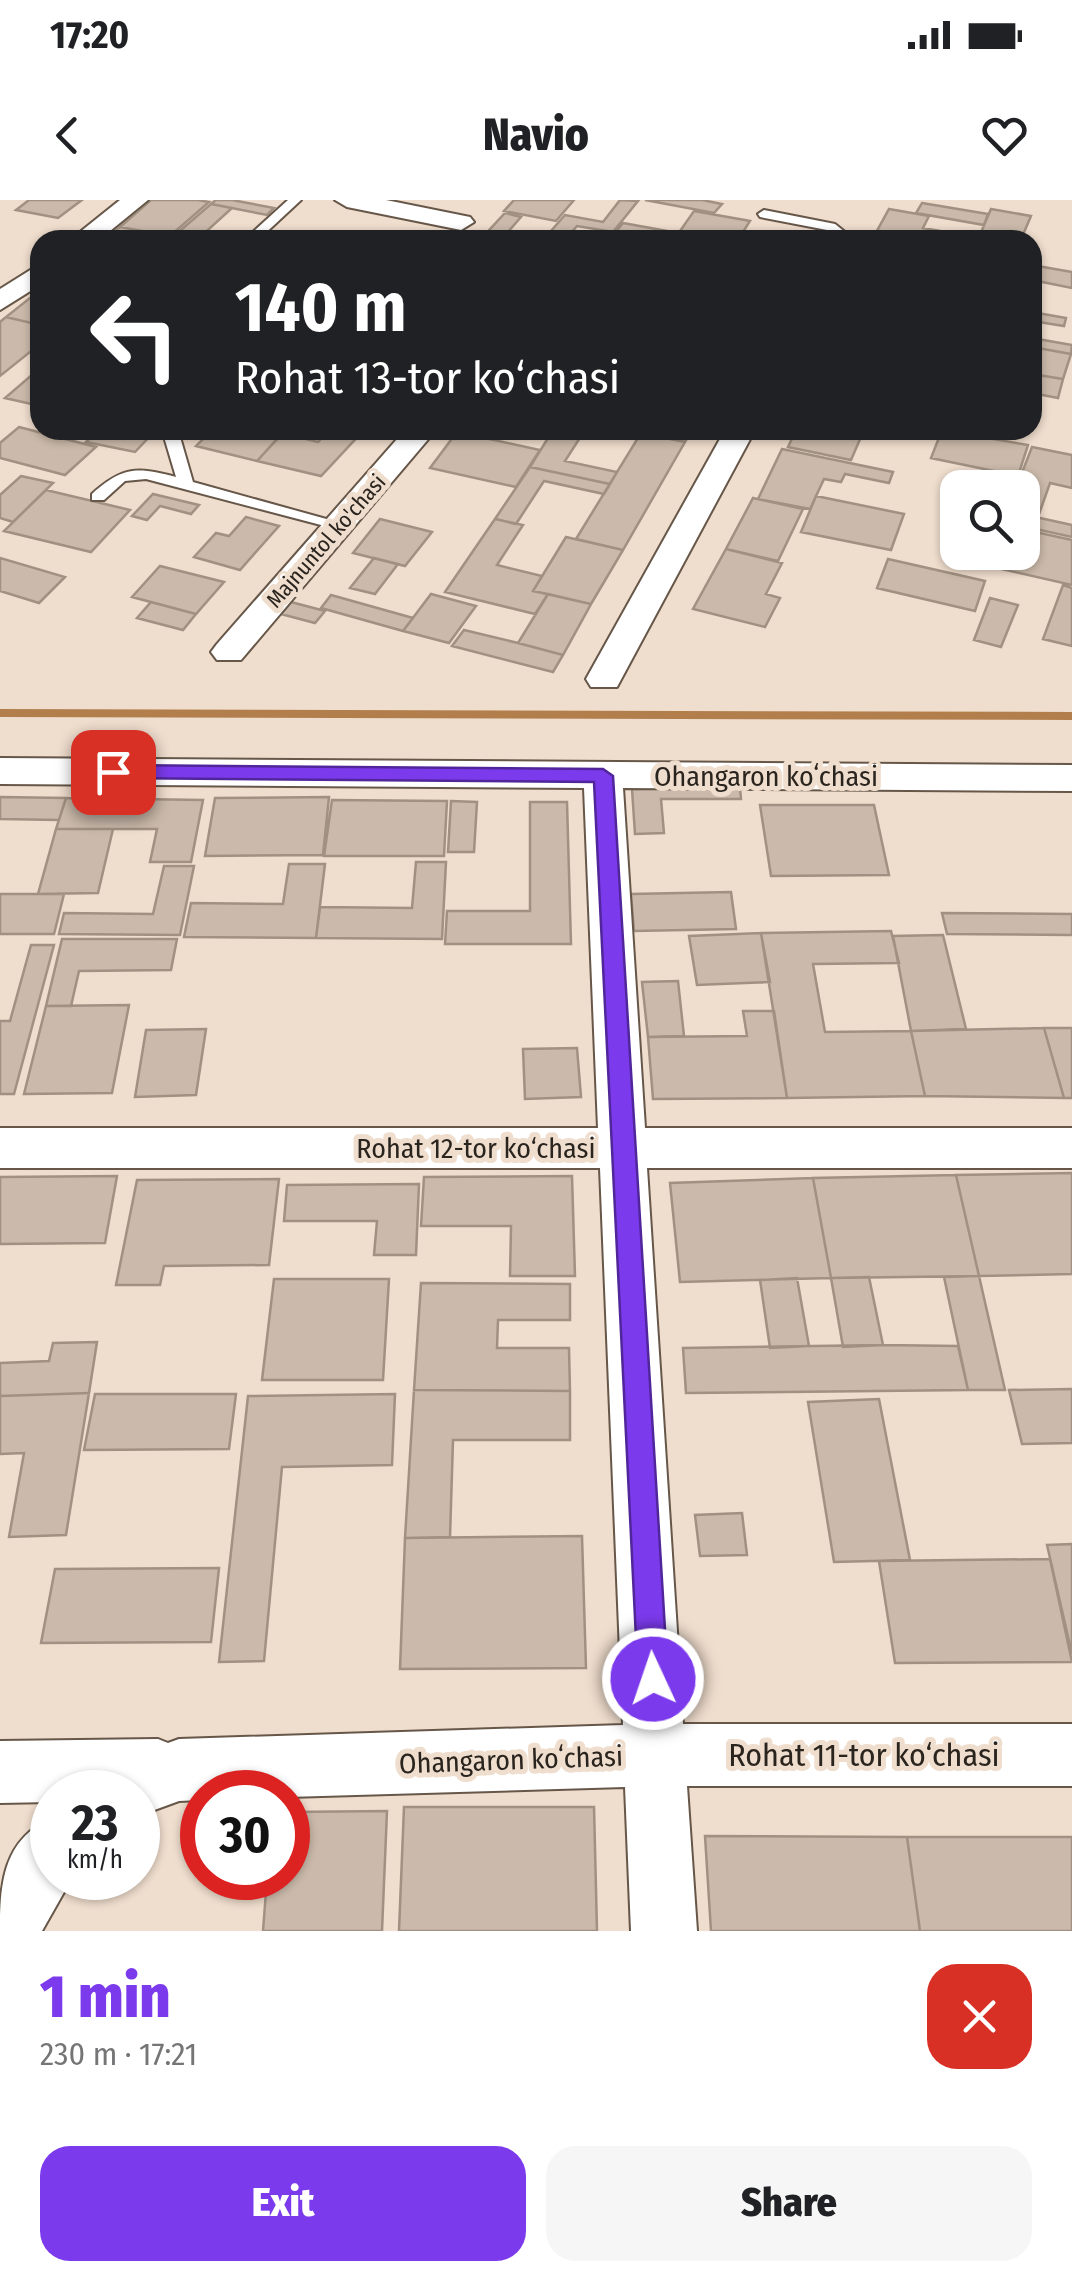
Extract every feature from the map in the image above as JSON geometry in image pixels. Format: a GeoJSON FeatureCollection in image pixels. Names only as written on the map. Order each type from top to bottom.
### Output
{"type":"FeatureCollection","features":[{"type":"Feature","properties":{"kind":"street"},"geometry":{"type":"LineString","coordinates":[[96,230],[136,200]]}},
{"type":"Feature","properties":{"kind":"street"},"geometry":{"type":"LineString","coordinates":[[347,200],[450,230]]}},
{"type":"Feature","properties":{"kind":"street"},"geometry":{"type":"LineString","coordinates":[[454,230],[483,200]]}},
{"type":"Feature","properties":{"kind":"street"},"geometry":{"type":"LineString","coordinates":[[0,302],[30,280]]}},
{"type":"Feature","properties":{"kind":"street","name":"Majnuntol ko'chasi"},"geometry":{"type":"LineString","coordinates":[[229,652],[412,440]]}},
{"type":"Feature","properties":{"kind":"street"},"geometry":{"type":"LineString","coordinates":[[604,679],[735,440]]}},
{"type":"Feature","properties":{"kind":"street"},"geometry":{"type":"LineString","coordinates":[[0,771],[603,776]]}},
{"type":"Feature","properties":{"kind":"street","name":"Ohangaron koʻchasi"},"geometry":{"type":"LineString","coordinates":[[160,1777],[179,1770],[657,1755],[603,776],[1072,778]]}},
{"type":"Feature","properties":{"kind":"street","name":"Rohat 12-tor ko‘chasi"},"geometry":{"type":"LineString","coordinates":[[0,1148],[1072,1148]]}},
{"type":"Feature","properties":{"kind":"street"},"geometry":{"type":"LineString","coordinates":[[657,1755],[664,1931]]}},
{"type":"Feature","properties":{"kind":"street","name":"Rohat 11-tor ko‘chasi"},"geometry":{"type":"LineString","coordinates":[[657,1755],[1072,1755]]}},
{"type":"Feature","properties":{"kind":"street"},"geometry":{"type":"LineString","coordinates":[[0,1772],[179,1770]]}},
{"type":"Feature","properties":{"kind":"street"},"geometry":{"type":"LineString","coordinates":[[6,1931],[30,1889]]}},
{"type":"Feature","properties":{"kind":"lane"},"geometry":{"type":"LineString","coordinates":[[261,230],[295,200]]}},
{"type":"Feature","properties":{"kind":"lane"},"geometry":{"type":"LineString","coordinates":[[764,214],[836,230]]}},
{"type":"Feature","properties":{"kind":"lane"},"geometry":{"type":"LineString","coordinates":[[173,440],[186,484]]}},
{"type":"Feature","properties":{"kind":"lane"},"geometry":{"type":"LineString","coordinates":[[98,498],[120,476],[146,474],[340,525]]}},
{"type":"Feature","properties":{"kind":"building"},"geometry":{"type":"Polygon","coordinates":[[[29,200],[82,200],[58,218],[16,210],[29,200]]]}},
{"type":"Feature","properties":{"kind":"building"},"geometry":{"type":"Polygon","coordinates":[[[151,200],[209,202],[177,230],[120,227],[151,200]]]}},
{"type":"Feature","properties":{"kind":"building"},"geometry":{"type":"Polygon","coordinates":[[[216,200],[274,208],[267,215],[211,204],[216,200]]]}},
{"type":"Feature","properties":{"kind":"building"},"geometry":{"type":"Polygon","coordinates":[[[514,200],[574,200],[556,221],[504,211],[514,200]]]}},
{"type":"Feature","properties":{"kind":"building"},"geometry":{"type":"Polygon","coordinates":[[[620,200],[638,201],[615,230],[577,226],[574,230],[552,230],[565,215],[603,222],[620,200]]]}},
{"type":"Feature","properties":{"kind":"building"},"geometry":{"type":"Polygon","coordinates":[[[645,200],[702,200],[722,204],[714,213],[645,200]]]}},
{"type":"Feature","properties":{"kind":"building"},"geometry":{"type":"Polygon","coordinates":[[[922,203],[988,214],[984,225],[916,213],[922,203]]]}},
{"type":"Feature","properties":{"kind":"building"},"geometry":{"type":"Polygon","coordinates":[[[211,204],[232,208],[208,230],[181,230],[211,204]]]}},
{"type":"Feature","properties":{"kind":"building"},"geometry":{"type":"Polygon","coordinates":[[[889,209],[929,216],[923,228],[935,230],[877,230],[889,209]]]}},
{"type":"Feature","properties":{"kind":"building"},"geometry":{"type":"Polygon","coordinates":[[[991,209],[1031,216],[1025,230],[982,230],[991,209]]]}},
{"type":"Feature","properties":{"kind":"building"},"geometry":{"type":"Polygon","coordinates":[[[694,211],[750,221],[744,230],[681,230],[694,211]]]}},
{"type":"Feature","properties":{"kind":"building"},"geometry":{"type":"Polygon","coordinates":[[[505,213],[521,217],[510,230],[489,230],[505,213]]]}},
{"type":"Feature","properties":{"kind":"building"},"geometry":{"type":"Polygon","coordinates":[[[623,223],[662,230],[617,230],[623,223]]]}},
{"type":"Feature","properties":{"kind":"building"},"geometry":{"type":"Polygon","coordinates":[[[1042,267],[1072,272],[1072,288],[1042,282],[1042,267]]]}},
{"type":"Feature","properties":{"kind":"building"},"geometry":{"type":"Polygon","coordinates":[[[30,298],[30,323],[6,317],[30,298]]]}},
{"type":"Feature","properties":{"kind":"building"},"geometry":{"type":"Polygon","coordinates":[[[1042,314],[1066,318],[1064,326],[1042,323],[1042,314]]]}},
{"type":"Feature","properties":{"kind":"building"},"geometry":{"type":"Polygon","coordinates":[[[6,317],[30,323],[30,352],[0,376],[0,322],[6,317]]]}},
{"type":"Feature","properties":{"kind":"building"},"geometry":{"type":"Polygon","coordinates":[[[1042,340],[1072,345],[1071,354],[1042,349],[1042,340]]]}},
{"type":"Feature","properties":{"kind":"building"},"geometry":{"type":"Polygon","coordinates":[[[1042,349],[1071,354],[1063,379],[1042,376],[1042,349]]]}},
{"type":"Feature","properties":{"kind":"building"},"geometry":{"type":"Polygon","coordinates":[[[1042,376],[1063,379],[1058,398],[1042,395],[1042,376]]]}},
{"type":"Feature","properties":{"kind":"building"},"geometry":{"type":"Polygon","coordinates":[[[30,377],[30,404],[5,398],[30,377]]]}},
{"type":"Feature","properties":{"kind":"building"},"geometry":{"type":"Polygon","coordinates":[[[19,427],[30,430],[30,440],[69,440],[96,447],[65,475],[0,458],[0,443],[19,427]]]}},
{"type":"Feature","properties":{"kind":"building"},"geometry":{"type":"Polygon","coordinates":[[[88,440],[146,440],[135,452],[88,440]]]}},
{"type":"Feature","properties":{"kind":"building"},"geometry":{"type":"Polygon","coordinates":[[[202,440],[276,440],[257,461],[196,446],[202,440]]]}},
{"type":"Feature","properties":{"kind":"building"},"geometry":{"type":"Polygon","coordinates":[[[276,440],[355,440],[321,476],[257,461],[276,440]]]}},
{"type":"Feature","properties":{"kind":"building"},"geometry":{"type":"Polygon","coordinates":[[[451,440],[494,440],[540,450],[516,487],[430,468],[451,440]]]}},
{"type":"Feature","properties":{"kind":"building"},"geometry":{"type":"Polygon","coordinates":[[[547,440],[579,440],[565,461],[617,472],[610,484],[530,467],[547,440]]]}},
{"type":"Feature","properties":{"kind":"building"},"geometry":{"type":"Polygon","coordinates":[[[637,440],[685,442],[623,550],[576,539],[637,440]]]}},
{"type":"Feature","properties":{"kind":"building"},"geometry":{"type":"Polygon","coordinates":[[[791,440],[860,440],[851,460],[788,447],[791,440]]]}},
{"type":"Feature","properties":{"kind":"building"},"geometry":{"type":"Polygon","coordinates":[[[938,440],[999,440],[1028,445],[1020,470],[989,470],[931,458],[938,440]]]}},
{"type":"Feature","properties":{"kind":"building"},"geometry":{"type":"Polygon","coordinates":[[[1032,447],[1072,455],[1072,488],[1050,483],[1040,511],[1040,470],[1023,470],[1032,447]]]}},
{"type":"Feature","properties":{"kind":"building"},"geometry":{"type":"Polygon","coordinates":[[[782,449],[893,472],[889,483],[845,474],[841,482],[824,479],[810,509],[758,499],[782,449]]]}},
{"type":"Feature","properties":{"kind":"building"},"geometry":{"type":"Polygon","coordinates":[[[530,467],[610,484],[604,494],[544,481],[516,524],[495,519],[530,467]]]}},
{"type":"Feature","properties":{"kind":"building"},"geometry":{"type":"Polygon","coordinates":[[[21,476],[53,483],[13,522],[0,518],[0,495],[21,476]]]}},
{"type":"Feature","properties":{"kind":"building"},"geometry":{"type":"Polygon","coordinates":[[[46,490],[130,510],[91,552],[4,531],[46,490]]]}},
{"type":"Feature","properties":{"kind":"building"},"geometry":{"type":"Polygon","coordinates":[[[153,494],[199,505],[191,514],[160,506],[147,520],[132,516],[153,494]]]}},
{"type":"Feature","properties":{"kind":"building"},"geometry":{"type":"Polygon","coordinates":[[[816,496],[904,514],[891,550],[801,532],[816,496]]]}},
{"type":"Feature","properties":{"kind":"building"},"geometry":{"type":"Polygon","coordinates":[[[753,498],[803,509],[778,561],[726,549],[753,498]]]}},
{"type":"Feature","properties":{"kind":"building"},"geometry":{"type":"Polygon","coordinates":[[[246,517],[279,526],[240,570],[194,557],[216,533],[229,536],[246,517]]]}},
{"type":"Feature","properties":{"kind":"building"},"geometry":{"type":"Polygon","coordinates":[[[1040,518],[1072,525],[1072,537],[1040,530],[1040,518]]]}},
{"type":"Feature","properties":{"kind":"building"},"geometry":{"type":"Polygon","coordinates":[[[380,519],[432,532],[405,566],[353,553],[380,519]]]}},
{"type":"Feature","properties":{"kind":"building"},"geometry":{"type":"Polygon","coordinates":[[[495,519],[523,525],[497,565],[542,576],[533,591],[548,594],[535,614],[445,592],[495,519]]]}},
{"type":"Feature","properties":{"kind":"building"},"geometry":{"type":"Polygon","coordinates":[[[1040,533],[1072,540],[1072,585],[1006,570],[1040,570],[1040,533]]]}},
{"type":"Feature","properties":{"kind":"building"},"geometry":{"type":"Polygon","coordinates":[[[566,537],[623,550],[591,604],[533,591],[566,537]]]}},
{"type":"Feature","properties":{"kind":"building"},"geometry":{"type":"Polygon","coordinates":[[[726,549],[782,563],[766,594],[780,598],[765,627],[693,609],[726,549]]]}},
{"type":"Feature","properties":{"kind":"building"},"geometry":{"type":"Polygon","coordinates":[[[0,558],[65,577],[39,603],[0,591],[0,558]]]}},
{"type":"Feature","properties":{"kind":"building"},"geometry":{"type":"Polygon","coordinates":[[[374,558],[398,564],[375,594],[350,588],[374,558]]]}},
{"type":"Feature","properties":{"kind":"building"},"geometry":{"type":"Polygon","coordinates":[[[888,559],[985,581],[975,611],[877,588],[888,559]]]}},
{"type":"Feature","properties":{"kind":"building"},"geometry":{"type":"Polygon","coordinates":[[[160,566],[224,582],[196,614],[132,597],[160,566]]]}},
{"type":"Feature","properties":{"kind":"building"},"geometry":{"type":"Polygon","coordinates":[[[1063,585],[1072,588],[1072,646],[1043,639],[1063,585]]]}},
{"type":"Feature","properties":{"kind":"building"},"geometry":{"type":"Polygon","coordinates":[[[431,594],[476,606],[449,643],[403,631],[431,594]]]}},
{"type":"Feature","properties":{"kind":"building"},"geometry":{"type":"Polygon","coordinates":[[[548,594],[591,604],[563,655],[518,643],[548,594]]]}},
{"type":"Feature","properties":{"kind":"building"},"geometry":{"type":"Polygon","coordinates":[[[331,595],[413,618],[403,631],[321,608],[331,595]]]}},
{"type":"Feature","properties":{"kind":"building"},"geometry":{"type":"Polygon","coordinates":[[[990,598],[1018,605],[1001,647],[974,640],[990,598]]]}},
{"type":"Feature","properties":{"kind":"building"},"geometry":{"type":"Polygon","coordinates":[[[151,602],[196,614],[183,630],[137,618],[151,602]]]}},
{"type":"Feature","properties":{"kind":"building"},"geometry":{"type":"Polygon","coordinates":[[[291,602],[325,611],[315,623],[281,614],[291,602]]]}},
{"type":"Feature","properties":{"kind":"building"},"geometry":{"type":"Polygon","coordinates":[[[464,630],[563,655],[553,672],[452,646],[464,630]]]}},
{"type":"Feature","properties":{"kind":"building"},"geometry":{"type":"Polygon","coordinates":[[[740,788],[741,799],[661,799],[664,833],[635,834],[632,789],[740,788]]]}},
{"type":"Feature","properties":{"kind":"building"},"geometry":{"type":"Polygon","coordinates":[[[0,797],[66,798],[59,820],[0,819],[0,797]]]}},
{"type":"Feature","properties":{"kind":"building"},"geometry":{"type":"Polygon","coordinates":[[[329,797],[323,855],[205,856],[215,798],[329,797]]]}},
{"type":"Feature","properties":{"kind":"building"},"geometry":{"type":"Polygon","coordinates":[[[66,798],[203,800],[191,862],[150,862],[157,829],[56,829],[66,798]]]}},
{"type":"Feature","properties":{"kind":"building"},"geometry":{"type":"Polygon","coordinates":[[[332,800],[447,801],[444,856],[324,856],[332,800]]]}},
{"type":"Feature","properties":{"kind":"building"},"geometry":{"type":"Polygon","coordinates":[[[451,801],[477,802],[474,852],[448,852],[451,801]]]}},
{"type":"Feature","properties":{"kind":"building"},"geometry":{"type":"Polygon","coordinates":[[[530,802],[567,802],[571,944],[445,944],[447,911],[530,911],[530,802]]]}},
{"type":"Feature","properties":{"kind":"building"},"geometry":{"type":"Polygon","coordinates":[[[760,805],[874,805],[889,875],[771,876],[760,805]]]}},
{"type":"Feature","properties":{"kind":"building"},"geometry":{"type":"Polygon","coordinates":[[[56,829],[113,829],[98,893],[38,894],[56,829]]]}},
{"type":"Feature","properties":{"kind":"building"},"geometry":{"type":"Polygon","coordinates":[[[416,862],[446,862],[442,939],[316,938],[320,907],[412,908],[416,862]]]}},
{"type":"Feature","properties":{"kind":"building"},"geometry":{"type":"Polygon","coordinates":[[[289,864],[325,864],[316,938],[184,937],[191,903],[283,904],[289,864]]]}},
{"type":"Feature","properties":{"kind":"building"},"geometry":{"type":"Polygon","coordinates":[[[164,866],[194,866],[180,935],[59,934],[64,913],[153,914],[164,866]]]}},
{"type":"Feature","properties":{"kind":"building"},"geometry":{"type":"Polygon","coordinates":[[[731,892],[736,929],[634,931],[631,894],[731,892]]]}},
{"type":"Feature","properties":{"kind":"building"},"geometry":{"type":"Polygon","coordinates":[[[0,894],[64,894],[54,934],[0,934],[0,894]]]}},
{"type":"Feature","properties":{"kind":"building"},"geometry":{"type":"Polygon","coordinates":[[[942,913],[1072,914],[1072,935],[947,934],[942,913]]]}},
{"type":"Feature","properties":{"kind":"building"},"geometry":{"type":"Polygon","coordinates":[[[891,931],[899,963],[813,964],[825,1032],[911,1031],[925,1096],[787,1098],[761,933],[891,931]]]}},
{"type":"Feature","properties":{"kind":"building"},"geometry":{"type":"Polygon","coordinates":[[[761,933],[770,982],[697,985],[689,936],[761,933]]]}},
{"type":"Feature","properties":{"kind":"building"},"geometry":{"type":"Polygon","coordinates":[[[943,935],[966,1029],[911,1031],[893,936],[943,935]]]}},
{"type":"Feature","properties":{"kind":"building"},"geometry":{"type":"Polygon","coordinates":[[[62,939],[177,939],[171,970],[79,971],[71,1006],[46,1006],[62,939]]]}},
{"type":"Feature","properties":{"kind":"building"},"geometry":{"type":"Polygon","coordinates":[[[31,945],[54,945],[14,1094],[0,1094],[0,1021],[10,1021],[31,945]]]}},
{"type":"Feature","properties":{"kind":"building"},"geometry":{"type":"Polygon","coordinates":[[[678,981],[684,1036],[648,1037],[642,982],[678,981]]]}},
{"type":"Feature","properties":{"kind":"building"},"geometry":{"type":"Polygon","coordinates":[[[129,1005],[112,1093],[24,1094],[46,1006],[129,1005]]]}},
{"type":"Feature","properties":{"kind":"building"},"geometry":{"type":"Polygon","coordinates":[[[743,1011],[774,1011],[787,1098],[653,1099],[648,1037],[747,1036],[743,1011]]]}},
{"type":"Feature","properties":{"kind":"building"},"geometry":{"type":"Polygon","coordinates":[[[1044,1028],[1072,1028],[1072,1098],[1064,1098],[1044,1028]]]}},
{"type":"Feature","properties":{"kind":"building"},"geometry":{"type":"Polygon","coordinates":[[[1044,1028],[1064,1098],[925,1096],[911,1031],[1044,1028]]]}},
{"type":"Feature","properties":{"kind":"building"},"geometry":{"type":"Polygon","coordinates":[[[206,1029],[196,1095],[135,1097],[146,1030],[206,1029]]]}},
{"type":"Feature","properties":{"kind":"building"},"geometry":{"type":"Polygon","coordinates":[[[577,1048],[581,1097],[525,1099],[523,1049],[577,1048]]]}},
{"type":"Feature","properties":{"kind":"building"},"geometry":{"type":"Polygon","coordinates":[[[1072,1173],[1072,1274],[979,1276],[956,1175],[1072,1173]]]}},
{"type":"Feature","properties":{"kind":"building"},"geometry":{"type":"Polygon","coordinates":[[[956,1175],[979,1276],[831,1278],[813,1178],[956,1175]]]}},
{"type":"Feature","properties":{"kind":"building"},"geometry":{"type":"Polygon","coordinates":[[[117,1176],[105,1243],[0,1244],[0,1177],[117,1176]]]}},
{"type":"Feature","properties":{"kind":"building"},"geometry":{"type":"Polygon","coordinates":[[[572,1176],[575,1276],[510,1276],[511,1226],[421,1226],[424,1177],[572,1176]]]}},
{"type":"Feature","properties":{"kind":"building"},"geometry":{"type":"Polygon","coordinates":[[[813,1178],[831,1278],[680,1282],[670,1183],[813,1178]]]}},
{"type":"Feature","properties":{"kind":"building"},"geometry":{"type":"Polygon","coordinates":[[[279,1179],[269,1265],[164,1266],[160,1285],[116,1285],[137,1180],[279,1179]]]}},
{"type":"Feature","properties":{"kind":"building"},"geometry":{"type":"Polygon","coordinates":[[[419,1184],[416,1255],[374,1255],[377,1221],[284,1221],[287,1185],[419,1184]]]}},
{"type":"Feature","properties":{"kind":"building"},"geometry":{"type":"Polygon","coordinates":[[[979,1276],[1005,1390],[968,1390],[944,1277],[979,1276]]]}},
{"type":"Feature","properties":{"kind":"building"},"geometry":{"type":"Polygon","coordinates":[[[869,1277],[883,1345],[843,1347],[831,1278],[869,1277]]]}},
{"type":"Feature","properties":{"kind":"building"},"geometry":{"type":"Polygon","coordinates":[[[797,1278],[809,1346],[770,1348],[760,1280],[797,1278]]]}},
{"type":"Feature","properties":{"kind":"building"},"geometry":{"type":"Polygon","coordinates":[[[274,1279],[389,1279],[383,1380],[262,1380],[274,1279]]]}},
{"type":"Feature","properties":{"kind":"building"},"geometry":{"type":"Polygon","coordinates":[[[421,1283],[570,1284],[570,1320],[498,1320],[497,1348],[569,1348],[570,1391],[414,1390],[421,1283]]]}},
{"type":"Feature","properties":{"kind":"building"},"geometry":{"type":"Polygon","coordinates":[[[97,1342],[89,1393],[0,1396],[0,1363],[49,1361],[53,1343],[97,1342]]]}},
{"type":"Feature","properties":{"kind":"building"},"geometry":{"type":"Polygon","coordinates":[[[958,1346],[968,1390],[686,1393],[683,1348],[958,1346]]]}},
{"type":"Feature","properties":{"kind":"building"},"geometry":{"type":"Polygon","coordinates":[[[1072,1389],[1072,1443],[1022,1444],[1009,1390],[1072,1389]]]}},
{"type":"Feature","properties":{"kind":"building"},"geometry":{"type":"Polygon","coordinates":[[[414,1390],[570,1391],[570,1440],[453,1440],[450,1537],[405,1538],[414,1390]]]}},
{"type":"Feature","properties":{"kind":"building"},"geometry":{"type":"Polygon","coordinates":[[[89,1393],[66,1535],[9,1537],[24,1453],[0,1454],[0,1396],[89,1393]]]}},
{"type":"Feature","properties":{"kind":"building"},"geometry":{"type":"Polygon","coordinates":[[[95,1394],[236,1394],[229,1449],[84,1450],[95,1394]]]}},
{"type":"Feature","properties":{"kind":"building"},"geometry":{"type":"Polygon","coordinates":[[[395,1394],[392,1465],[282,1467],[264,1661],[219,1662],[248,1396],[395,1394]]]}},
{"type":"Feature","properties":{"kind":"building"},"geometry":{"type":"Polygon","coordinates":[[[879,1399],[910,1560],[834,1562],[808,1402],[879,1399]]]}},
{"type":"Feature","properties":{"kind":"building"},"geometry":{"type":"Polygon","coordinates":[[[742,1513],[747,1555],[700,1556],[695,1515],[742,1513]]]}},
{"type":"Feature","properties":{"kind":"building"},"geometry":{"type":"Polygon","coordinates":[[[582,1536],[586,1668],[400,1669],[405,1538],[582,1536]]]}},
{"type":"Feature","properties":{"kind":"building"},"geometry":{"type":"Polygon","coordinates":[[[1072,1544],[1072,1654],[1047,1545],[1072,1544]]]}},
{"type":"Feature","properties":{"kind":"building"},"geometry":{"type":"Polygon","coordinates":[[[1050,1559],[1072,1662],[895,1663],[879,1561],[1050,1559]]]}},
{"type":"Feature","properties":{"kind":"building"},"geometry":{"type":"Polygon","coordinates":[[[219,1568],[211,1642],[41,1643],[55,1569],[219,1568]]]}},
{"type":"Feature","properties":{"kind":"building"},"geometry":{"type":"Polygon","coordinates":[[[404,1807],[594,1807],[597,1931],[399,1931],[404,1807]]]}},
{"type":"Feature","properties":{"kind":"building"},"geometry":{"type":"Polygon","coordinates":[[[387,1811],[382,1931],[263,1931],[265,1900],[310,1900],[310,1812],[387,1811]]]}},
{"type":"Feature","properties":{"kind":"building"},"geometry":{"type":"Polygon","coordinates":[[[705,1836],[907,1837],[920,1931],[711,1931],[705,1836]]]}},
{"type":"Feature","properties":{"kind":"building"},"geometry":{"type":"Polygon","coordinates":[[[907,1837],[1072,1837],[1072,1931],[920,1931],[907,1837]]]}},
{"type":"Feature","properties":{"kind":"waterway"},"geometry":{"type":"LineString","coordinates":[[0,713],[1072,716]]}},
{"type":"Feature","properties":{"kind":"route"},"geometry":{"type":"LineString","coordinates":[[113,772],[603,776],[653,1679]]}}]}
